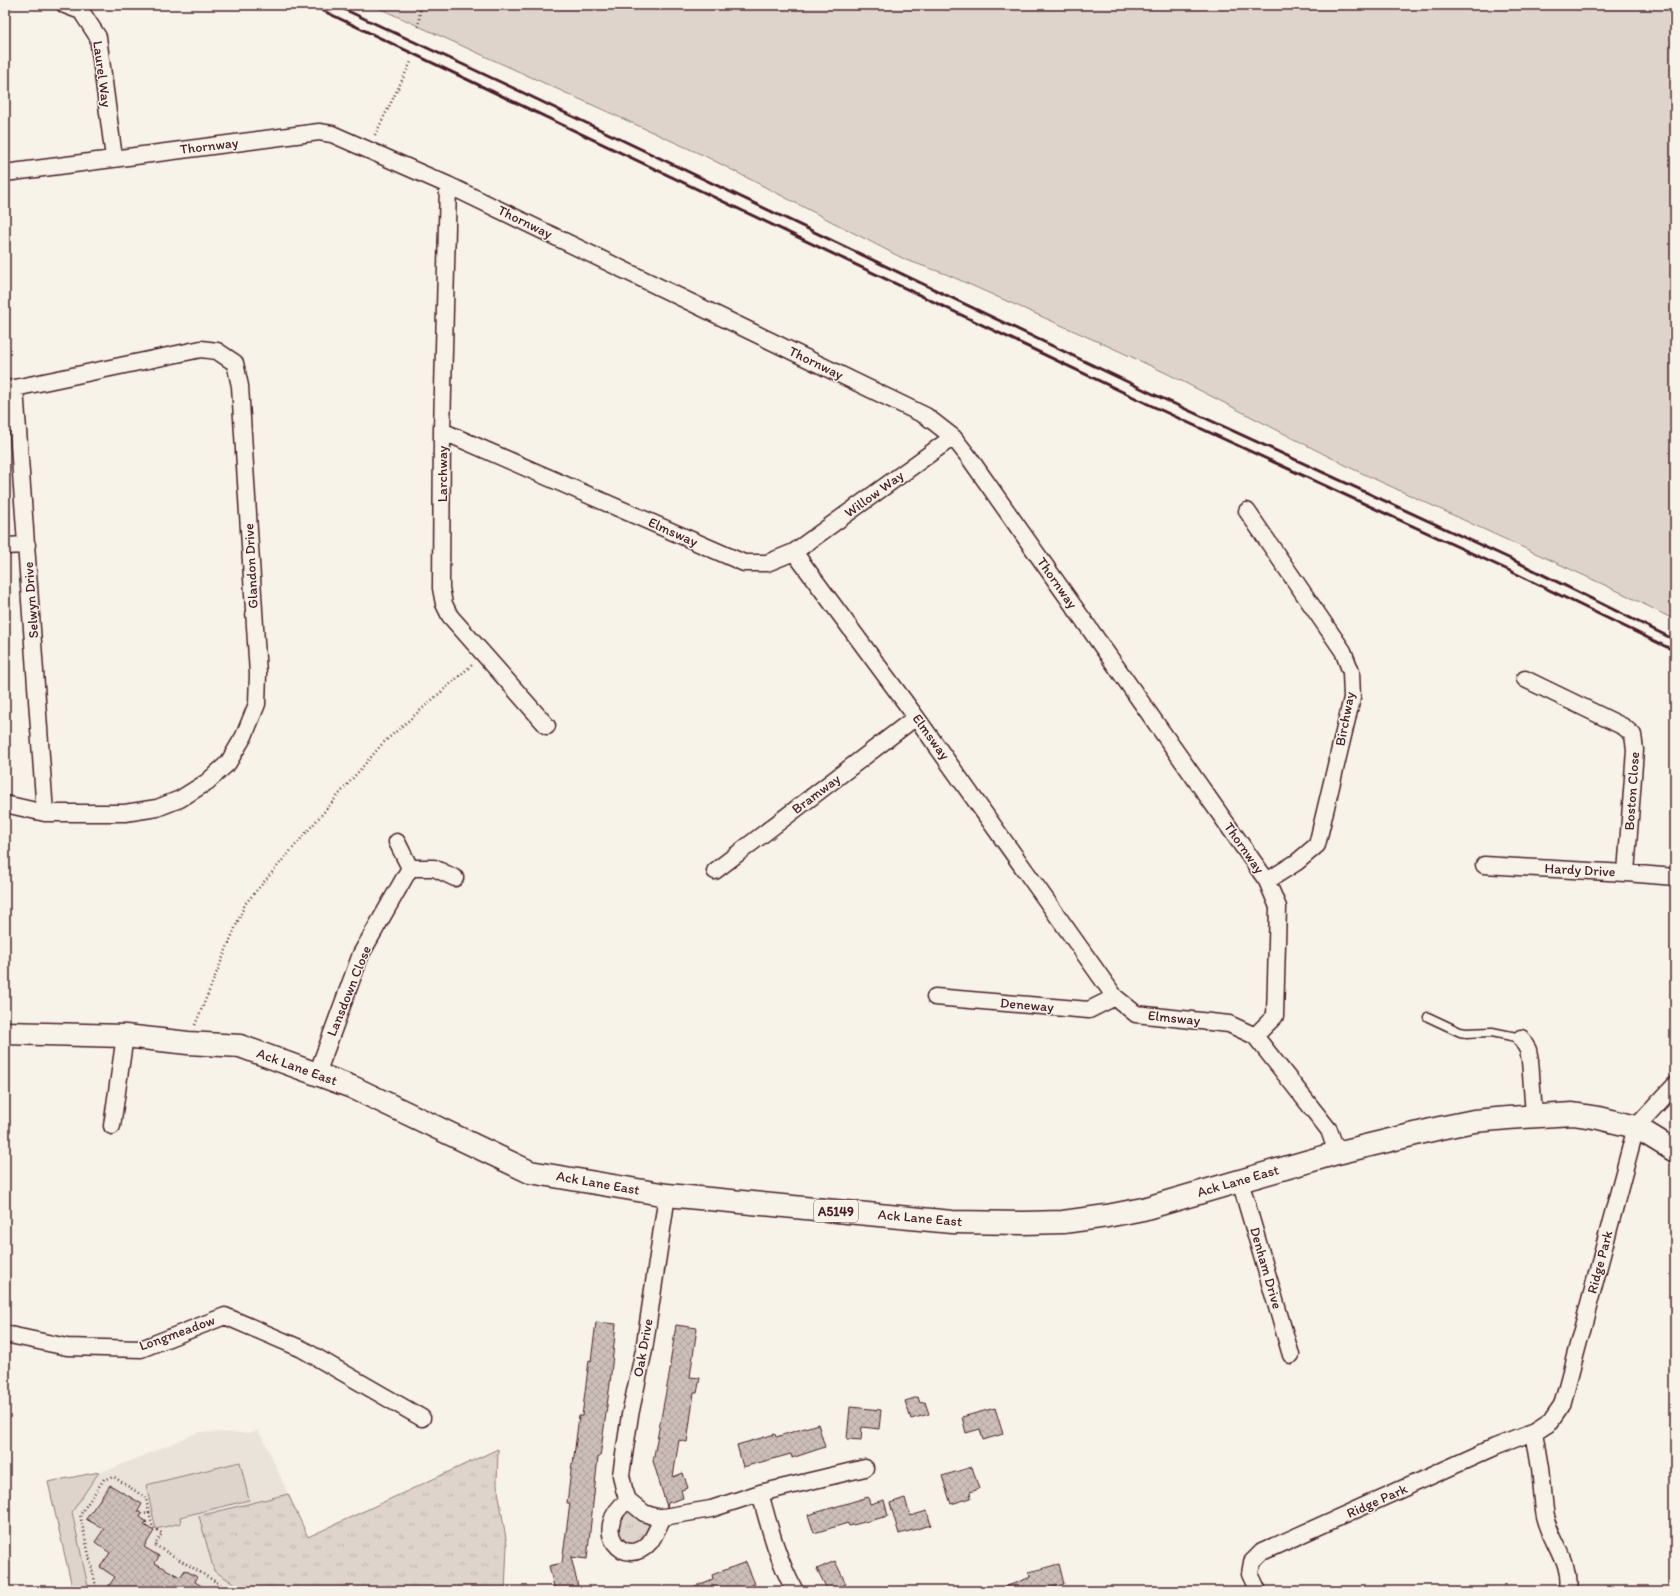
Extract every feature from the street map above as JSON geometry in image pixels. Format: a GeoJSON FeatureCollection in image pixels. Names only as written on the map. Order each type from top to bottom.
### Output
{"type":"FeatureCollection","features":[{"type":"Feature","properties":{"kind":"main road","name":"Ack Lane East"},"geometry":{"type":"LineString","coordinates":[[5,1033],[125,1036],[188,1043],[240,1046],[352,1087],[530,1172],[667,1195],[952,1222],[1063,1222],[1143,1209],[1338,1153],[1467,1122],[1534,1115],[1573,1114],[1636,1127],[1675,1151]]}},
{"type":"Feature","properties":{"kind":"street","name":"Laurel Way"},"geometry":{"type":"LineString","coordinates":[[65,5],[81,11],[98,37],[114,158]]}},
{"type":"Feature","properties":{"kind":"street","name":"Thornway"},"geometry":{"type":"LineString","coordinates":[[5,172],[319,132],[332,134],[448,185],[926,416],[953,436],[1267,881],[1278,907],[1275,1016],[1255,1036]]}},
{"type":"Feature","properties":{"kind":"street","name":"Larchway"},"geometry":{"type":"LineString","coordinates":[[448,185],[442,431],[441,588],[444,604],[450,616],[547,726]]}},
{"type":"Feature","properties":{"kind":"street","name":"Glandon Drive"},"geometry":{"type":"LineString","coordinates":[[5,804],[45,813],[125,813],[157,808],[180,799],[207,782],[228,763],[244,736],[257,704],[258,674],[240,386],[235,363],[217,351],[201,349],[10,388]]}},
{"type":"Feature","properties":{"kind":"street","name":"Selwyn Drive"},"geometry":{"type":"LineString","coordinates":[[10,388],[27,545],[45,813]]}},
{"type":"Feature","properties":{"kind":"street","name":"Elmsway"},"geometry":{"type":"LineString","coordinates":[[442,431],[744,563],[767,563],[794,552],[916,717],[1116,997],[1136,1014],[1229,1024],[1255,1036],[1329,1130],[1338,1153]]}},
{"type":"Feature","properties":{"kind":"street","name":"Willow Way"},"geometry":{"type":"LineString","coordinates":[[794,552],[953,436]]}},
{"type":"Feature","properties":{"kind":"street","name":"Birchway"},"geometry":{"type":"LineString","coordinates":[[1247,511],[1343,650],[1351,672],[1352,698],[1317,845],[1297,862],[1267,881]]}},
{"type":"Feature","properties":{"kind":"street"},"geometry":{"type":"LineString","coordinates":[[5,546],[27,545]]}},
{"type":"Feature","properties":{"kind":"street","name":"Boston Close"},"geometry":{"type":"LineString","coordinates":[[1525,679],[1624,726],[1633,735],[1635,750],[1626,872]]}},
{"type":"Feature","properties":{"kind":"street","name":"Bramway"},"geometry":{"type":"LineString","coordinates":[[715,871],[916,717]]}},
{"type":"Feature","properties":{"kind":"street"},"geometry":{"type":"LineString","coordinates":[[397,842],[410,868],[434,868],[455,878]]}},
{"type":"Feature","properties":{"kind":"street","name":"Hardy Drive"},"geometry":{"type":"LineString","coordinates":[[1484,865],[1626,872],[1675,877]]}},
{"type":"Feature","properties":{"kind":"street","name":"Lansdown Close"},"geometry":{"type":"LineString","coordinates":[[317,1074],[361,954],[410,868]]}},
{"type":"Feature","properties":{"kind":"street","name":"Deneway"},"geometry":{"type":"LineString","coordinates":[[936,997],[1089,1010],[1116,997]]}},
{"type":"Feature","properties":{"kind":"street"},"geometry":{"type":"LineString","coordinates":[[112,1126],[125,1036]]}},
{"type":"Feature","properties":{"kind":"street"},"geometry":{"type":"LineString","coordinates":[[1521,1038],[1528,1050],[1530,1060],[1534,1115]]}},
{"type":"Feature","properties":{"kind":"street"},"geometry":{"type":"LineString","coordinates":[[1636,1127],[1675,1085]]}},
{"type":"Feature","properties":{"kind":"street","name":"Ridge Park"},"geometry":{"type":"LineString","coordinates":[[1258,1591],[1250,1574],[1252,1562],[1262,1552],[1495,1447],[1534,1432],[1551,1421],[1562,1405],[1636,1127]]}},
{"type":"Feature","properties":{"kind":"street","name":"Denham Drive"},"geometry":{"type":"LineString","coordinates":[[1240,1181],[1291,1355]]}},
{"type":"Feature","properties":{"kind":"street","name":"Oak Drive"},"geometry":{"type":"LineString","coordinates":[[628,1500],[621,1476],[630,1415],[644,1350],[667,1195]]}},
{"type":"Feature","properties":{"kind":"street","name":"Longmeadow"},"geometry":{"type":"LineString","coordinates":[[5,1334],[67,1347],[141,1349],[225,1316],[302,1349],[422,1418]]}},
{"type":"Feature","properties":{"kind":"street"},"geometry":{"type":"LineString","coordinates":[[1534,1432],[1548,1529],[1554,1543],[1564,1558],[1567,1570],[1567,1591]]}},
{"type":"Feature","properties":{"kind":"street"},"geometry":{"type":"LineString","coordinates":[[663,1517],[650,1542],[642,1548],[633,1551],[625,1551],[617,1547],[613,1541],[611,1522],[614,1514],[620,1506],[628,1500],[644,1513],[655,1517],[663,1517],[711,1509],[760,1493],[865,1468]]}},
{"type":"Feature","properties":{"kind":"street"},"geometry":{"type":"LineString","coordinates":[[760,1493],[767,1521],[787,1577],[795,1591]]}},
{"type":"Feature","properties":{"kind":"lane"},"geometry":{"type":"LineString","coordinates":[[1428,1017],[1460,1032],[1492,1032],[1521,1038]]}},
{"type":"Feature","properties":{"kind":"path"},"geometry":{"type":"LineString","coordinates":[[418,27],[421,5]]}},
{"type":"Feature","properties":{"kind":"path"},"geometry":{"type":"LineString","coordinates":[[368,150],[411,62]]}},
{"type":"Feature","properties":{"kind":"path"},"geometry":{"type":"LineString","coordinates":[[188,1043],[245,904],[382,743],[484,654]]}},
{"type":"Feature","properties":{"kind":"path"},"geometry":{"type":"LineString","coordinates":[[97,1591],[80,1515],[104,1479],[114,1477],[146,1498],[153,1528],[162,1533],[155,1545],[231,1591]]}},
{"type":"Feature","properties":{"kind":"path"},"geometry":{"type":"LineString","coordinates":[[142,1514],[149,1512]]}},
{"type":"Feature","properties":{"kind":"shaded area"},"geometry":{"type":"Polygon","coordinates":[[[258,1431],[264,1440],[307,1537],[498,1449],[497,1484],[507,1545],[505,1591],[73,1591],[48,1482],[111,1469],[199,1432],[245,1433],[258,1431]]]}},
{"type":"Feature","properties":{"kind":"green space"},"geometry":{"type":"Polygon","coordinates":[[[372,5],[1675,5],[1675,620],[1624,594],[1353,469],[1166,373],[946,274],[906,260],[705,156],[372,5]]]}},
{"type":"Feature","properties":{"kind":"green space"},"geometry":{"type":"Polygon","coordinates":[[[498,1449],[497,1484],[507,1545],[505,1591],[247,1591],[214,1571],[199,1516],[288,1494],[308,1537],[498,1449]]]}},
{"type":"Feature","properties":{"kind":"green space"},"geometry":{"type":"Polygon","coordinates":[[[240,1462],[249,1500],[180,1517],[181,1523],[156,1529],[146,1485],[240,1462]]]}},
{"type":"Feature","properties":{"kind":"green space"},"geometry":{"type":"Polygon","coordinates":[[[99,1472],[72,1512],[89,1591],[73,1591],[48,1482],[99,1472]]]}},
{"type":"Feature","properties":{"kind":"green space"},"geometry":{"type":"Polygon","coordinates":[[[620,1506],[655,1517],[650,1542],[625,1551],[611,1522],[620,1506]]]}},
{"type":"Feature","properties":{"kind":"building"},"geometry":{"type":"Polygon","coordinates":[[[596,1322],[616,1324],[610,1384],[600,1457],[598,1457],[587,1559],[571,1557],[578,1586],[555,1591],[549,1566],[562,1563],[570,1503],[567,1503],[572,1463],[573,1464],[579,1416],[582,1416],[589,1360],[591,1361],[596,1322]]]}},
{"type":"Feature","properties":{"kind":"building"},"geometry":{"type":"Polygon","coordinates":[[[676,1325],[697,1328],[690,1377],[700,1378],[697,1393],[694,1393],[687,1442],[679,1440],[673,1477],[683,1473],[688,1488],[681,1490],[683,1498],[668,1503],[667,1507],[653,1461],[671,1365],[676,1325]]]}},
{"type":"Feature","properties":{"kind":"building"},"geometry":{"type":"Polygon","coordinates":[[[918,1397],[920,1403],[925,1402],[929,1414],[911,1419],[905,1401],[918,1397]]]}},
{"type":"Feature","properties":{"kind":"building"},"geometry":{"type":"Polygon","coordinates":[[[850,1407],[881,1410],[879,1429],[862,1427],[861,1440],[847,1439],[850,1407]]]}},
{"type":"Feature","properties":{"kind":"building"},"geometry":{"type":"Polygon","coordinates":[[[995,1408],[1003,1434],[983,1440],[980,1429],[966,1433],[962,1417],[995,1408]]]}},
{"type":"Feature","properties":{"kind":"building"},"geometry":{"type":"Polygon","coordinates":[[[818,1424],[825,1447],[792,1458],[791,1454],[743,1467],[737,1445],[775,1434],[776,1437],[818,1424]]]}},
{"type":"Feature","properties":{"kind":"building"},"geometry":{"type":"Polygon","coordinates":[[[972,1467],[979,1489],[970,1492],[971,1498],[951,1504],[942,1476],[972,1467]]]}},
{"type":"Feature","properties":{"kind":"building"},"geometry":{"type":"Polygon","coordinates":[[[110,1485],[142,1504],[138,1511],[142,1514],[140,1517],[147,1522],[144,1525],[154,1531],[144,1547],[159,1556],[155,1563],[180,1577],[185,1570],[197,1577],[195,1582],[210,1591],[105,1591],[115,1577],[100,1567],[110,1553],[95,1542],[104,1529],[86,1519],[110,1485]]]}},
{"type":"Feature","properties":{"kind":"building"},"geometry":{"type":"Polygon","coordinates":[[[868,1497],[870,1504],[884,1500],[888,1516],[849,1526],[848,1523],[814,1533],[808,1515],[868,1497]]]}},
{"type":"Feature","properties":{"kind":"building"},"geometry":{"type":"Polygon","coordinates":[[[905,1498],[910,1516],[927,1511],[931,1525],[899,1534],[890,1503],[905,1498]]]}},
{"type":"Feature","properties":{"kind":"building"},"geometry":{"type":"Polygon","coordinates":[[[835,1561],[846,1584],[828,1591],[817,1569],[835,1561]]]}},
{"type":"Feature","properties":{"kind":"building"},"geometry":{"type":"Polygon","coordinates":[[[746,1562],[755,1584],[737,1591],[685,1590],[713,1579],[712,1575],[746,1562]]]}},
{"type":"Feature","properties":{"kind":"building"},"geometry":{"type":"Polygon","coordinates":[[[1059,1564],[1064,1584],[1039,1591],[997,1591],[1031,1577],[1029,1572],[1059,1564]]]}},
{"type":"Feature","properties":{"kind":"railway"},"geometry":{"type":"LineString","coordinates":[[311,5],[1150,405],[1508,570],[1675,651]]}},
{"type":"Feature","properties":{"kind":"railway"},"geometry":{"type":"LineString","coordinates":[[335,5],[509,86],[1153,394],[1513,560],[1675,640]]}}]}
